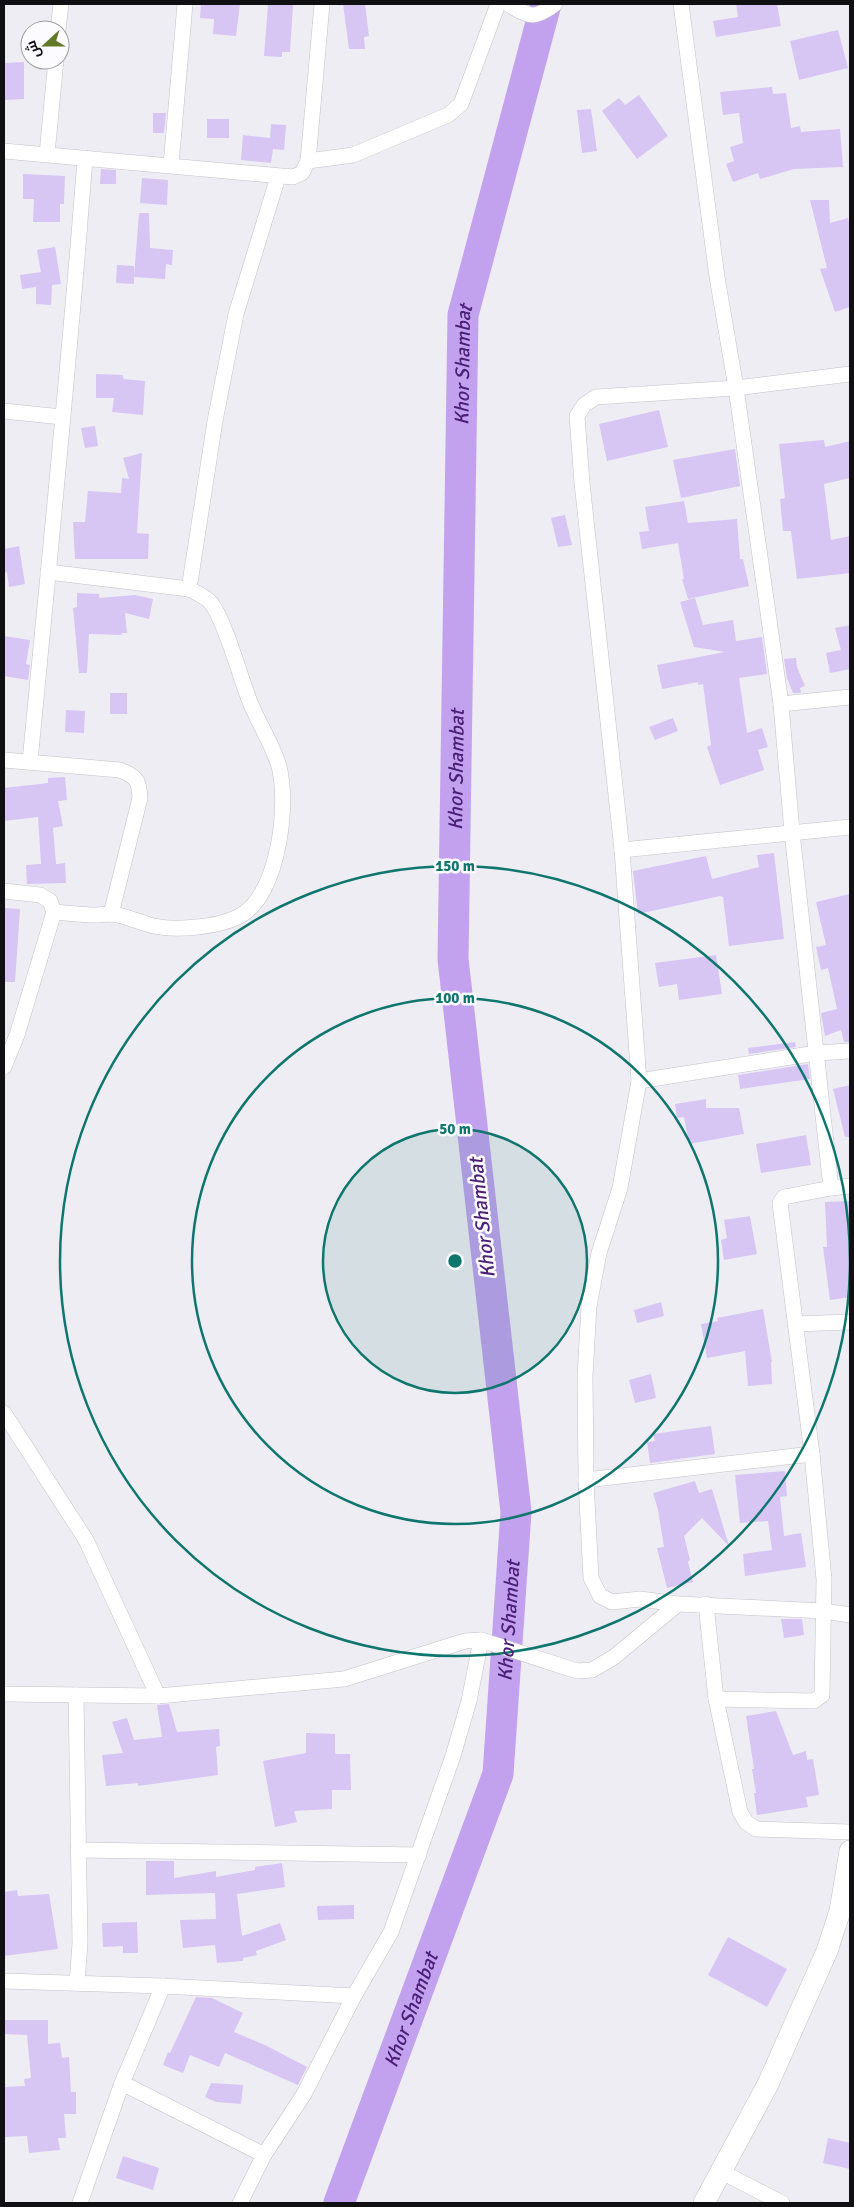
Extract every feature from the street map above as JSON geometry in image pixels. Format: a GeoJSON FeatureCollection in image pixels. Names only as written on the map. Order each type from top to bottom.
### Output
{"type":"FeatureCollection","features":[{"type":"Feature","properties":{"kind":"street"},"geometry":{"type":"LineString","coordinates":[[59,20],[61,4]]}},
{"type":"Feature","properties":{"kind":"street"},"geometry":{"type":"LineString","coordinates":[[171,165],[185,4]]}},
{"type":"Feature","properties":{"kind":"street"},"geometry":{"type":"LineString","coordinates":[[4,151],[171,165],[278,177],[293,177],[302,173],[308,161],[322,4]]}},
{"type":"Feature","properties":{"kind":"street"},"geometry":{"type":"LineString","coordinates":[[308,161],[353,155],[448,115],[461,104],[498,4]]}},
{"type":"Feature","properties":{"kind":"street"},"geometry":{"type":"LineString","coordinates":[[508,4],[530,16],[542,14],[555,4]]}},
{"type":"Feature","properties":{"kind":"street"},"geometry":{"type":"LineString","coordinates":[[681,4],[717,277],[736,388],[781,704],[792,832],[830,1188]]}},
{"type":"Feature","properties":{"kind":"street"},"geometry":{"type":"LineString","coordinates":[[47,154],[55,70]]}},
{"type":"Feature","properties":{"kind":"street"},"geometry":{"type":"LineString","coordinates":[[30,762],[62,417],[71,346],[84,158]]}},
{"type":"Feature","properties":{"kind":"street"},"geometry":{"type":"LineString","coordinates":[[189,589],[215,421],[236,314],[278,177]]}},
{"type":"Feature","properties":{"kind":"street"},"geometry":{"type":"LineString","coordinates":[[850,374],[736,388],[596,397],[584,405],[577,416],[582,483],[622,850],[639,1080],[620,1188],[599,1253],[589,1306],[586,1376],[586,1480],[592,1578],[600,1596],[612,1602],[640,1600],[678,1604],[824,1611],[850,1615]]}},
{"type":"Feature","properties":{"kind":"street"},"geometry":{"type":"LineString","coordinates":[[4,411],[62,417]]}},
{"type":"Feature","properties":{"kind":"street"},"geometry":{"type":"LineString","coordinates":[[48,572],[189,589],[203,596],[212,604],[225,634],[248,699],[267,735],[278,765],[282,827],[277,858],[253,906],[243,915],[222,922],[190,928],[157,926],[111,914],[96,915],[54,912]]}},
{"type":"Feature","properties":{"kind":"street"},"geometry":{"type":"LineString","coordinates":[[781,704],[850,697]]}},
{"type":"Feature","properties":{"kind":"street"},"geometry":{"type":"LineString","coordinates":[[4,760],[120,770],[133,776],[139,784],[140,798],[111,914]]}},
{"type":"Feature","properties":{"kind":"street"},"geometry":{"type":"LineString","coordinates":[[622,850],[850,827]]}},
{"type":"Feature","properties":{"kind":"street"},"geometry":{"type":"LineString","coordinates":[[4,891],[40,895],[50,901],[54,912],[10,1034],[4,1067]]}},
{"type":"Feature","properties":{"kind":"street"},"geometry":{"type":"LineString","coordinates":[[639,1080],[816,1053],[850,1051]]}},
{"type":"Feature","properties":{"kind":"street"},"geometry":{"type":"LineString","coordinates":[[716,1700],[814,1701],[822,1695],[824,1579],[812,1454],[780,1203],[784,1197],[793,1194],[850,1186]]}},
{"type":"Feature","properties":{"kind":"street"},"geometry":{"type":"LineString","coordinates":[[795,1324],[850,1322]]}},
{"type":"Feature","properties":{"kind":"street"},"geometry":{"type":"LineString","coordinates":[[4,1413],[86,1540],[158,1696]]}},
{"type":"Feature","properties":{"kind":"street"},"geometry":{"type":"LineString","coordinates":[[586,1480],[812,1454]]}},
{"type":"Feature","properties":{"kind":"street"},"geometry":{"type":"LineString","coordinates":[[4,1694],[158,1696],[344,1679],[449,1645],[481,1640],[577,1671],[592,1670],[614,1657],[678,1604]]}},
{"type":"Feature","properties":{"kind":"street"},"geometry":{"type":"LineString","coordinates":[[706,1604],[716,1700],[740,1812],[746,1822],[756,1829],[850,1832]]}},
{"type":"Feature","properties":{"kind":"street"},"geometry":{"type":"LineString","coordinates":[[240,2203],[264,2155],[304,2094],[354,1996],[391,1932],[419,1855],[463,1719],[481,1640]]}},
{"type":"Feature","properties":{"kind":"street"},"geometry":{"type":"LineString","coordinates":[[76,1695],[80,1943],[77,1983]]}},
{"type":"Feature","properties":{"kind":"street"},"geometry":{"type":"LineString","coordinates":[[78,1850],[419,1855]]}},
{"type":"Feature","properties":{"kind":"street"},"geometry":{"type":"LineString","coordinates":[[704,2203],[768,2084],[827,1951],[840,1911],[850,1862]]}},
{"type":"Feature","properties":{"kind":"street"},"geometry":{"type":"LineString","coordinates":[[4,1981],[162,1986],[354,1996]]}},
{"type":"Feature","properties":{"kind":"street"},"geometry":{"type":"LineString","coordinates":[[80,2203],[122,2083],[162,1986]]}},
{"type":"Feature","properties":{"kind":"street"},"geometry":{"type":"LineString","coordinates":[[122,2083],[264,2155]]}},
{"type":"Feature","properties":{"kind":"street"},"geometry":{"type":"LineString","coordinates":[[720,2171],[782,2203]]}},
{"type":"Feature","properties":{"kind":"building"},"geometry":{"type":"Polygon","coordinates":[[[201,4],[240,4],[236,36],[213,34],[214,19],[200,18],[201,4]]]}},
{"type":"Feature","properties":{"kind":"building"},"geometry":{"type":"Polygon","coordinates":[[[268,4],[293,5],[290,52],[282,52],[282,57],[264,56],[268,4]]]}},
{"type":"Feature","properties":{"kind":"building"},"geometry":{"type":"Polygon","coordinates":[[[343,4],[365,4],[369,36],[364,37],[365,49],[349,49],[343,4]]]}},
{"type":"Feature","properties":{"kind":"building"},"geometry":{"type":"Polygon","coordinates":[[[736,4],[777,4],[781,26],[716,37],[713,21],[738,17],[736,4]]]}},
{"type":"Feature","properties":{"kind":"building"},"geometry":{"type":"Polygon","coordinates":[[[838,30],[848,68],[799,80],[790,41],[838,30]]]}},
{"type":"Feature","properties":{"kind":"building"},"geometry":{"type":"Polygon","coordinates":[[[20,62],[20,70],[24,70],[24,99],[4,100],[4,63],[20,62]]]}},
{"type":"Feature","properties":{"kind":"building"},"geometry":{"type":"Polygon","coordinates":[[[772,87],[773,94],[786,93],[791,128],[800,126],[801,132],[840,129],[843,167],[794,169],[760,179],[758,173],[733,182],[726,164],[734,161],[730,147],[743,143],[739,113],[723,115],[720,92],[772,87]]]}},
{"type":"Feature","properties":{"kind":"building"},"geometry":{"type":"Polygon","coordinates":[[[639,95],[668,136],[637,159],[602,111],[619,98],[625,105],[639,95]]]}},
{"type":"Feature","properties":{"kind":"building"},"geometry":{"type":"Polygon","coordinates":[[[591,109],[597,151],[582,153],[577,110],[591,109]]]}},
{"type":"Feature","properties":{"kind":"building"},"geometry":{"type":"Polygon","coordinates":[[[153,113],[166,113],[164,133],[153,133],[153,113]]]}},
{"type":"Feature","properties":{"kind":"building"},"geometry":{"type":"Polygon","coordinates":[[[207,119],[229,119],[229,138],[207,138],[207,119]]]}},
{"type":"Feature","properties":{"kind":"building"},"geometry":{"type":"Polygon","coordinates":[[[271,124],[286,125],[284,150],[273,149],[271,163],[241,160],[243,135],[270,138],[271,124]]]}},
{"type":"Feature","properties":{"kind":"building"},"geometry":{"type":"Polygon","coordinates":[[[101,169],[116,170],[116,184],[100,184],[101,169]]]}},
{"type":"Feature","properties":{"kind":"building"},"geometry":{"type":"Polygon","coordinates":[[[23,174],[65,176],[64,204],[60,204],[60,222],[33,222],[34,199],[23,199],[23,174]]]}},
{"type":"Feature","properties":{"kind":"building"},"geometry":{"type":"Polygon","coordinates":[[[142,178],[168,180],[167,205],[140,203],[142,178]]]}},
{"type":"Feature","properties":{"kind":"building"},"geometry":{"type":"Polygon","coordinates":[[[810,200],[829,200],[830,223],[848,218],[850,227],[850,307],[835,312],[820,269],[827,268],[810,200]]]}},
{"type":"Feature","properties":{"kind":"building"},"geometry":{"type":"Polygon","coordinates":[[[139,213],[149,213],[150,248],[173,250],[172,265],[166,264],[165,279],[134,277],[139,213]]]}},
{"type":"Feature","properties":{"kind":"building"},"geometry":{"type":"Polygon","coordinates":[[[55,247],[61,284],[52,285],[51,305],[36,304],[36,287],[22,289],[20,275],[41,272],[37,250],[55,247]]]}},
{"type":"Feature","properties":{"kind":"building"},"geometry":{"type":"Polygon","coordinates":[[[117,265],[134,266],[134,284],[116,283],[117,265]]]}},
{"type":"Feature","properties":{"kind":"building"},"geometry":{"type":"Polygon","coordinates":[[[96,374],[123,375],[123,379],[145,381],[143,415],[112,412],[114,398],[96,398],[96,374]]]}},
{"type":"Feature","properties":{"kind":"building"},"geometry":{"type":"Polygon","coordinates":[[[659,410],[668,447],[607,461],[599,424],[659,410]]]}},
{"type":"Feature","properties":{"kind":"building"},"geometry":{"type":"Polygon","coordinates":[[[95,426],[98,446],[85,448],[81,428],[95,426]]]}},
{"type":"Feature","properties":{"kind":"building"},"geometry":{"type":"Polygon","coordinates":[[[824,440],[825,447],[850,441],[850,478],[824,484],[831,540],[850,536],[850,573],[797,579],[791,531],[783,531],[780,499],[785,498],[779,444],[824,440]]]}},
{"type":"Feature","properties":{"kind":"building"},"geometry":{"type":"Polygon","coordinates":[[[735,449],[740,486],[681,498],[673,460],[735,449]]]}},
{"type":"Feature","properties":{"kind":"building"},"geometry":{"type":"Polygon","coordinates":[[[142,453],[137,533],[149,534],[148,559],[75,559],[73,522],[85,522],[88,491],[121,493],[122,478],[129,479],[123,458],[142,453]]]}},
{"type":"Feature","properties":{"kind":"building"},"geometry":{"type":"Polygon","coordinates":[[[684,501],[688,523],[737,519],[740,559],[743,559],[749,586],[688,599],[682,579],[684,579],[678,543],[642,549],[639,532],[649,531],[645,507],[684,501]]]}},
{"type":"Feature","properties":{"kind":"building"},"geometry":{"type":"Polygon","coordinates":[[[565,515],[572,545],[558,547],[551,518],[565,515]]]}},
{"type":"Feature","properties":{"kind":"building"},"geometry":{"type":"Polygon","coordinates":[[[19,546],[25,584],[9,587],[7,572],[4,573],[4,549],[19,546]]]}},
{"type":"Feature","properties":{"kind":"building"},"geometry":{"type":"Polygon","coordinates":[[[77,593],[99,594],[99,598],[135,595],[153,599],[149,619],[125,613],[127,633],[121,633],[122,635],[89,634],[87,673],[79,673],[73,608],[77,607],[77,593]]]}},
{"type":"Feature","properties":{"kind":"building"},"geometry":{"type":"Polygon","coordinates":[[[695,598],[703,625],[733,620],[736,641],[762,637],[767,674],[739,678],[747,733],[762,728],[768,747],[758,750],[764,770],[720,785],[707,747],[711,745],[703,684],[698,685],[698,682],[662,689],[657,665],[725,652],[694,647],[680,602],[695,598]]]}},
{"type":"Feature","properties":{"kind":"building"},"geometry":{"type":"Polygon","coordinates":[[[850,625],[850,669],[830,673],[826,653],[841,650],[835,628],[850,625]]]}},
{"type":"Feature","properties":{"kind":"building"},"geometry":{"type":"Polygon","coordinates":[[[4,636],[30,640],[26,664],[30,665],[28,680],[4,676],[4,636]]]}},
{"type":"Feature","properties":{"kind":"building"},"geometry":{"type":"Polygon","coordinates":[[[796,658],[797,667],[805,686],[800,688],[801,693],[793,693],[787,678],[784,659],[796,658]]]}},
{"type":"Feature","properties":{"kind":"building"},"geometry":{"type":"Polygon","coordinates":[[[110,693],[127,693],[127,714],[110,714],[110,693]]]}},
{"type":"Feature","properties":{"kind":"building"},"geometry":{"type":"Polygon","coordinates":[[[66,710],[85,711],[84,733],[65,732],[66,710]]]}},
{"type":"Feature","properties":{"kind":"building"},"geometry":{"type":"Polygon","coordinates":[[[673,718],[678,731],[655,740],[649,727],[673,718]]]}},
{"type":"Feature","properties":{"kind":"building"},"geometry":{"type":"Polygon","coordinates":[[[65,777],[67,800],[58,801],[63,826],[53,828],[56,864],[65,863],[66,883],[27,884],[26,865],[41,864],[38,817],[4,821],[4,788],[48,783],[48,778],[65,777]]]}},
{"type":"Feature","properties":{"kind":"building"},"geometry":{"type":"Polygon","coordinates":[[[774,853],[784,939],[729,946],[723,897],[720,896],[638,914],[633,871],[706,856],[712,879],[759,867],[757,855],[774,853]]]}},
{"type":"Feature","properties":{"kind":"building"},"geometry":{"type":"Polygon","coordinates":[[[850,894],[850,1042],[844,1042],[841,1030],[825,1036],[821,1013],[837,1009],[828,968],[821,970],[816,947],[826,945],[816,902],[850,894]]]}},
{"type":"Feature","properties":{"kind":"building"},"geometry":{"type":"Polygon","coordinates":[[[4,908],[20,909],[15,982],[4,982],[4,908]]]}},
{"type":"Feature","properties":{"kind":"building"},"geometry":{"type":"Polygon","coordinates":[[[716,955],[722,994],[679,1000],[677,984],[659,987],[655,963],[716,955]]]}},
{"type":"Feature","properties":{"kind":"building"},"geometry":{"type":"Polygon","coordinates":[[[795,1042],[796,1047],[749,1054],[748,1048],[795,1042]]]}},
{"type":"Feature","properties":{"kind":"building"},"geometry":{"type":"Polygon","coordinates":[[[808,1064],[810,1079],[740,1089],[738,1075],[808,1064]]]}},
{"type":"Feature","properties":{"kind":"building"},"geometry":{"type":"Polygon","coordinates":[[[850,1085],[850,1137],[845,1137],[833,1089],[850,1085]]]}},
{"type":"Feature","properties":{"kind":"building"},"geometry":{"type":"Polygon","coordinates":[[[706,1099],[706,1108],[739,1108],[744,1134],[689,1144],[684,1117],[677,1118],[675,1104],[706,1099]]]}},
{"type":"Feature","properties":{"kind":"building"},"geometry":{"type":"Polygon","coordinates":[[[806,1135],[811,1165],[761,1173],[756,1144],[806,1135]]]}},
{"type":"Feature","properties":{"kind":"building"},"geometry":{"type":"Polygon","coordinates":[[[850,1201],[850,1297],[830,1300],[823,1247],[827,1247],[825,1202],[850,1201]]]}},
{"type":"Feature","properties":{"kind":"building"},"geometry":{"type":"Polygon","coordinates":[[[750,1216],[757,1254],[724,1260],[721,1240],[727,1238],[724,1220],[750,1216]]]}},
{"type":"Feature","properties":{"kind":"building"},"geometry":{"type":"Polygon","coordinates":[[[661,1302],[664,1316],[637,1323],[634,1310],[661,1302]]]}},
{"type":"Feature","properties":{"kind":"building"},"geometry":{"type":"Polygon","coordinates":[[[763,1309],[772,1362],[772,1384],[748,1386],[745,1351],[707,1358],[701,1324],[718,1321],[717,1318],[763,1309]]]}},
{"type":"Feature","properties":{"kind":"building"},"geometry":{"type":"Polygon","coordinates":[[[651,1374],[656,1398],[635,1403],[629,1380],[651,1374]]]}},
{"type":"Feature","properties":{"kind":"building"},"geometry":{"type":"Polygon","coordinates":[[[711,1426],[715,1454],[650,1463],[647,1442],[655,1441],[653,1434],[711,1426]]]}},
{"type":"Feature","properties":{"kind":"building"},"geometry":{"type":"Polygon","coordinates":[[[785,1471],[787,1496],[780,1497],[784,1536],[801,1533],[806,1567],[745,1576],[743,1554],[772,1550],[768,1521],[740,1523],[735,1475],[785,1471]]]}},
{"type":"Feature","properties":{"kind":"building"},"geometry":{"type":"Polygon","coordinates":[[[695,1481],[699,1493],[712,1489],[729,1546],[702,1518],[684,1536],[693,1582],[667,1588],[657,1548],[664,1547],[658,1510],[653,1493],[695,1481]]]}},
{"type":"Feature","properties":{"kind":"building"},"geometry":{"type":"Polygon","coordinates":[[[781,1619],[802,1619],[804,1635],[784,1638],[781,1619]]]}},
{"type":"Feature","properties":{"kind":"building"},"geometry":{"type":"Polygon","coordinates":[[[169,1704],[177,1732],[219,1729],[220,1746],[216,1747],[218,1775],[138,1786],[138,1783],[106,1786],[102,1755],[123,1753],[112,1722],[127,1718],[134,1740],[162,1737],[157,1705],[169,1704]]]}},
{"type":"Feature","properties":{"kind":"building"},"geometry":{"type":"Polygon","coordinates":[[[776,1711],[793,1755],[806,1751],[807,1760],[813,1759],[819,1795],[806,1797],[808,1807],[757,1815],[752,1769],[754,1769],[746,1716],[776,1711]]]}},
{"type":"Feature","properties":{"kind":"building"},"geometry":{"type":"Polygon","coordinates":[[[306,1733],[335,1734],[335,1754],[350,1754],[351,1790],[332,1790],[332,1809],[294,1811],[297,1822],[275,1827],[263,1761],[306,1753],[306,1733]]]}},
{"type":"Feature","properties":{"kind":"building"},"geometry":{"type":"Polygon","coordinates":[[[146,1861],[174,1861],[174,1878],[216,1871],[216,1877],[255,1870],[255,1867],[282,1863],[285,1887],[237,1894],[242,1936],[280,1923],[286,1940],[256,1951],[257,1955],[243,1958],[243,1961],[217,1963],[215,1945],[183,1948],[180,1920],[216,1919],[215,1893],[146,1895],[146,1861]]]}},
{"type":"Feature","properties":{"kind":"building"},"geometry":{"type":"Polygon","coordinates":[[[17,1890],[18,1896],[49,1894],[58,1949],[4,1956],[4,1892],[17,1890]]]}},
{"type":"Feature","properties":{"kind":"building"},"geometry":{"type":"Polygon","coordinates":[[[354,1905],[354,1919],[318,1920],[317,1906],[354,1905]]]}},
{"type":"Feature","properties":{"kind":"building"},"geometry":{"type":"Polygon","coordinates":[[[137,1922],[138,1953],[123,1953],[123,1946],[103,1947],[102,1923],[137,1922]]]}},
{"type":"Feature","properties":{"kind":"building"},"geometry":{"type":"Polygon","coordinates":[[[728,1937],[787,1969],[767,2007],[708,1975],[728,1937]]]}},
{"type":"Feature","properties":{"kind":"building"},"geometry":{"type":"Polygon","coordinates":[[[196,1997],[212,1998],[243,2013],[234,2032],[265,2045],[307,2067],[298,2085],[225,2053],[219,2067],[190,2055],[183,2073],[163,2065],[196,1997]]]}},
{"type":"Feature","properties":{"kind":"building"},"geometry":{"type":"Polygon","coordinates":[[[4,2020],[48,2020],[48,2044],[60,2043],[62,2058],[69,2057],[71,2092],[76,2092],[76,2114],[64,2114],[66,2138],[58,2138],[60,2150],[29,2153],[27,2136],[4,2137],[4,2087],[25,2086],[24,2079],[31,2078],[27,2035],[4,2034],[4,2020]]]}},
{"type":"Feature","properties":{"kind":"building"},"geometry":{"type":"Polygon","coordinates":[[[211,2083],[243,2085],[241,2104],[216,2102],[205,2097],[211,2083]]]}},
{"type":"Feature","properties":{"kind":"building"},"geometry":{"type":"Polygon","coordinates":[[[828,2138],[850,2143],[850,2169],[823,2163],[828,2138]]]}},
{"type":"Feature","properties":{"kind":"building"},"geometry":{"type":"Polygon","coordinates":[[[123,2156],[159,2168],[153,2190],[116,2178],[123,2156]]]}},
{"type":"Feature","properties":{"kind":"waterway","name":"Khor Shambat"},"geometry":{"type":"LineString","coordinates":[[339,2203],[498,1774],[516,1512],[453,959],[463,315],[546,4]]}}]}
